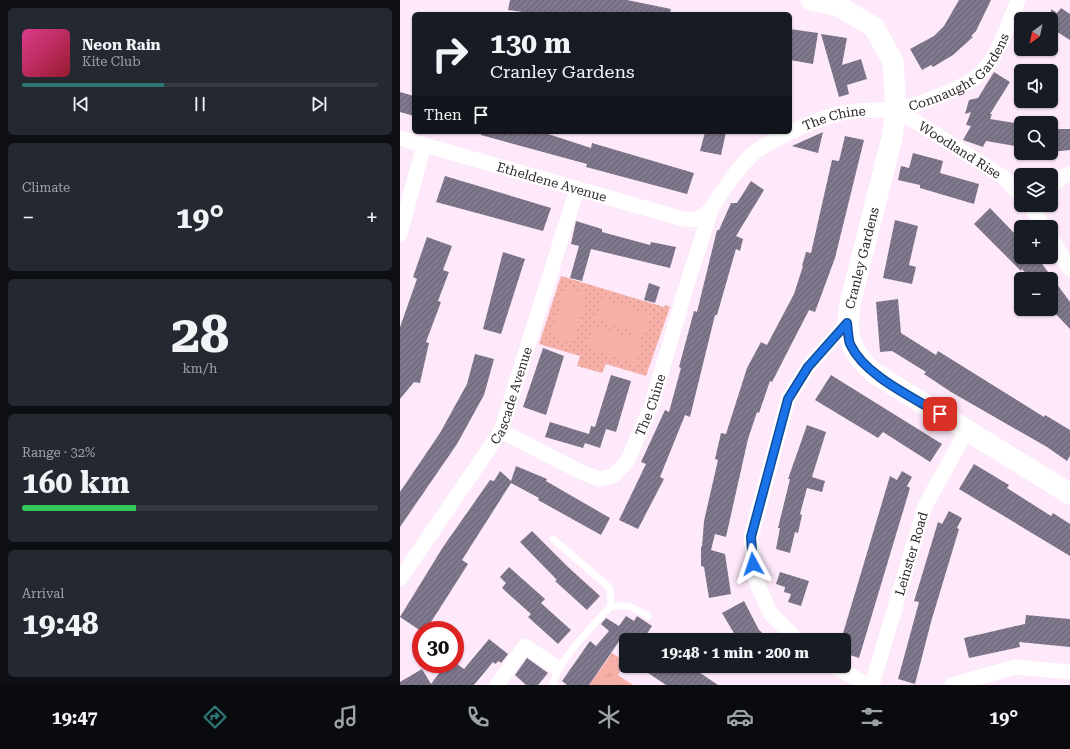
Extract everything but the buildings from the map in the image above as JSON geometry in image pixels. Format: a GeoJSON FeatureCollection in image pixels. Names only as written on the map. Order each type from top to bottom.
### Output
{"type":"FeatureCollection","features":[{"type":"Feature","properties":{"kind":"street","name":"Cranley Gardens"},"geometry":{"type":"LineString","coordinates":[[811,0],[838,6],[874,27],[893,62],[896,108],[892,138],[850,304],[847,323],[850,343],[859,359],[874,373],[1070,494]]}},
{"type":"Feature","properties":{"kind":"street","name":"Connaught Gardens"},"geometry":{"type":"LineString","coordinates":[[896,108],[944,94],[981,73],[993,57],[1018,0]]}},
{"type":"Feature","properties":{"kind":"street","name":"Woodland Rise"},"geometry":{"type":"LineString","coordinates":[[896,108],[1003,177],[1014,188]]}},
{"type":"Feature","properties":{"kind":"street","name":"The Chine"},"geometry":{"type":"LineString","coordinates":[[792,132],[816,120],[844,112],[896,108]]}},
{"type":"Feature","properties":{"kind":"street","name":"The Chine"},"geometry":{"type":"LineString","coordinates":[[502,431],[581,472],[599,479],[613,476],[622,466],[636,444],[651,407],[707,213],[734,175],[758,150],[788,134]]}},
{"type":"Feature","properties":{"kind":"street","name":"Etheldene Avenue"},"geometry":{"type":"LineString","coordinates":[[400,138],[683,219],[694,220],[707,213]]}},
{"type":"Feature","properties":{"kind":"street"},"geometry":{"type":"LineString","coordinates":[[400,234],[424,145]]}},
{"type":"Feature","properties":{"kind":"street"},"geometry":{"type":"LineString","coordinates":[[1058,180],[1070,174]]}},
{"type":"Feature","properties":{"kind":"street","name":"Cascade Avenue"},"geometry":{"type":"LineString","coordinates":[[400,578],[502,431],[577,189]]}},
{"type":"Feature","properties":{"kind":"street"},"geometry":{"type":"LineString","coordinates":[[1058,249],[1070,269]]}},
{"type":"Feature","properties":{"kind":"street"},"geometry":{"type":"LineString","coordinates":[[790,633],[770,613],[755,578],[751,537],[788,399],[808,367],[847,323]]}},
{"type":"Feature","properties":{"kind":"street","name":"Leinster Road"},"geometry":{"type":"LineString","coordinates":[[872,685],[925,506],[967,430]]}},
{"type":"Feature","properties":{"kind":"street"},"geometry":{"type":"LineString","coordinates":[[497,685],[526,646],[556,667]]}},
{"type":"Feature","properties":{"kind":"street"},"geometry":{"type":"LineString","coordinates":[[952,685],[1015,668],[1070,672]]}},
{"type":"Feature","properties":{"kind":"street"},"geometry":{"type":"LineString","coordinates":[[847,673],[868,685]]}},
{"type":"Feature","properties":{"kind":"lane"},"geometry":{"type":"LineString","coordinates":[[553,539],[610,588],[611,606],[573,648],[554,675],[554,685]]}},
{"type":"Feature","properties":{"kind":"lane"},"geometry":{"type":"LineString","coordinates":[[611,606],[629,606],[648,616]]}},
{"type":"Feature","properties":{"kind":"green space"},"geometry":{"type":"Polygon","coordinates":[[[561,276],[664,307],[665,305],[670,307],[646,376],[606,364],[602,373],[577,366],[580,356],[539,344],[561,276]]]}},
{"type":"Feature","properties":{"kind":"green space"},"geometry":{"type":"Polygon","coordinates":[[[565,287],[587,294],[572,343],[550,337],[565,287]]]}},
{"type":"Feature","properties":{"kind":"green space"},"geometry":{"type":"Polygon","coordinates":[[[602,298],[651,314],[644,336],[595,319],[602,298]]]}},
{"type":"Feature","properties":{"kind":"green space"},"geometry":{"type":"Polygon","coordinates":[[[593,325],[643,341],[636,363],[586,347],[593,325]]]}},
{"type":"Feature","properties":{"kind":"green space"},"geometry":{"type":"Polygon","coordinates":[[[612,653],[619,658],[618,675],[633,685],[589,685],[612,653]]]}},
{"type":"Feature","properties":{"kind":"route"},"geometry":{"type":"LineString","coordinates":[[753,564],[751,537],[788,399],[808,367],[847,323],[850,343],[859,359],[874,373],[940,414]]}}]}
